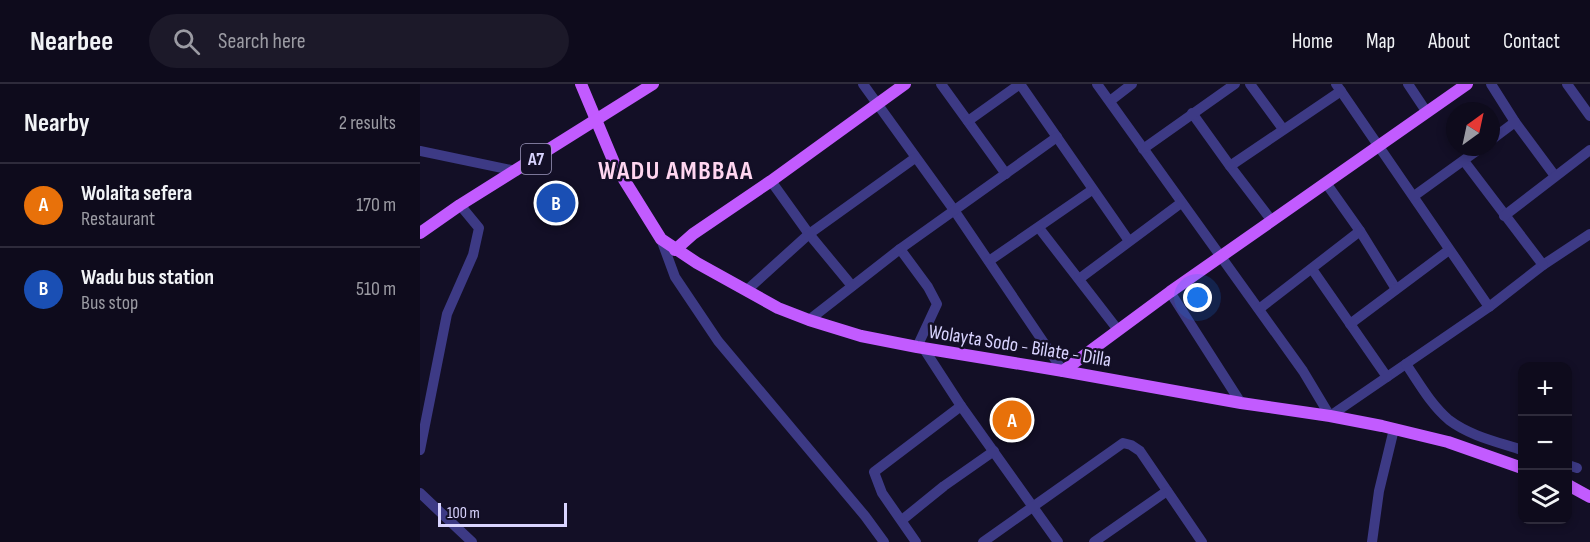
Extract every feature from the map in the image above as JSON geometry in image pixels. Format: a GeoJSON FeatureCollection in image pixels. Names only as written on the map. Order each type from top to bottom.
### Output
{"type":"FeatureCollection","features":[{"type":"Feature","properties":{"kind":"main road","name":"Wolayta Sodo - Bilate - Dilla"},"geometry":{"type":"LineString","coordinates":[[581,84],[615,165],[661,239],[675,250],[778,308],[809,321],[861,336],[920,348],[1330,416],[1394,429],[1448,442],[1518,467]]}},
{"type":"Feature","properties":{"kind":"main road","name":"A7"},"geometry":{"type":"LineString","coordinates":[[420,233],[460,205],[653,84]]}},
{"type":"Feature","properties":{"kind":"main road"},"geometry":{"type":"LineString","coordinates":[[675,250],[693,234],[905,84]]}},
{"type":"Feature","properties":{"kind":"main road"},"geometry":{"type":"LineString","coordinates":[[1063,371],[1170,292],[1467,84]]}},
{"type":"Feature","properties":{"kind":"main road"},"geometry":{"type":"LineString","coordinates":[[1572,487],[1590,497]]}},
{"type":"Feature","properties":{"kind":"street"},"geometry":{"type":"LineString","coordinates":[[863,84],[954,210],[1063,371]]}},
{"type":"Feature","properties":{"kind":"street"},"geometry":{"type":"LineString","coordinates":[[941,84],[1006,174]]}},
{"type":"Feature","properties":{"kind":"street"},"geometry":{"type":"LineString","coordinates":[[968,122],[1020,84],[1129,241]]}},
{"type":"Feature","properties":{"kind":"street"},"geometry":{"type":"LineString","coordinates":[[1097,84],[1303,371],[1330,416],[1489,307],[1543,265],[1590,234]]}},
{"type":"Feature","properties":{"kind":"street"},"geometry":{"type":"LineString","coordinates":[[1110,101],[1132,84]]}},
{"type":"Feature","properties":{"kind":"street"},"geometry":{"type":"LineString","coordinates":[[1143,149],[1235,84]]}},
{"type":"Feature","properties":{"kind":"street"},"geometry":{"type":"LineString","coordinates":[[1250,84],[1283,129]]}},
{"type":"Feature","properties":{"kind":"street"},"geometry":{"type":"LineString","coordinates":[[1408,84],[1426,111]]}},
{"type":"Feature","properties":{"kind":"street"},"geometry":{"type":"LineString","coordinates":[[1491,84],[1515,122],[1556,176]]}},
{"type":"Feature","properties":{"kind":"street"},"geometry":{"type":"LineString","coordinates":[[1573,86],[1590,116]]}},
{"type":"Feature","properties":{"kind":"street"},"geometry":{"type":"LineString","coordinates":[[1230,166],[1338,87],[1489,307]]}},
{"type":"Feature","properties":{"kind":"street"},"geometry":{"type":"LineString","coordinates":[[1192,113],[1272,220]]}},
{"type":"Feature","properties":{"kind":"street"},"geometry":{"type":"LineString","coordinates":[[1500,133],[1515,122]]}},
{"type":"Feature","properties":{"kind":"street"},"geometry":{"type":"LineString","coordinates":[[809,321],[900,249],[1057,137]]}},
{"type":"Feature","properties":{"kind":"street"},"geometry":{"type":"LineString","coordinates":[[1504,216],[1590,150]]}},
{"type":"Feature","properties":{"kind":"street"},"geometry":{"type":"LineString","coordinates":[[420,151],[516,171]]}},
{"type":"Feature","properties":{"kind":"street"},"geometry":{"type":"LineString","coordinates":[[1414,196],[1470,156]]}},
{"type":"Feature","properties":{"kind":"street"},"geometry":{"type":"LineString","coordinates":[[747,290],[809,234],[915,158]]}},
{"type":"Feature","properties":{"kind":"street"},"geometry":{"type":"LineString","coordinates":[[1464,161],[1543,265]]}},
{"type":"Feature","properties":{"kind":"street"},"geometry":{"type":"LineString","coordinates":[[771,181],[809,234],[852,286]]}},
{"type":"Feature","properties":{"kind":"street"},"geometry":{"type":"LineString","coordinates":[[1326,183],[1360,231],[1396,289]]}},
{"type":"Feature","properties":{"kind":"street"},"geometry":{"type":"LineString","coordinates":[[989,261],[1092,190]]}},
{"type":"Feature","properties":{"kind":"street"},"geometry":{"type":"LineString","coordinates":[[1079,279],[1182,203]]}},
{"type":"Feature","properties":{"kind":"street"},"geometry":{"type":"LineString","coordinates":[[420,450],[447,314],[473,255],[479,228],[460,205]]}},
{"type":"Feature","properties":{"kind":"street"},"geometry":{"type":"LineString","coordinates":[[1039,228],[1118,330]]}},
{"type":"Feature","properties":{"kind":"street"},"geometry":{"type":"LineString","coordinates":[[1259,309],[1360,231]]}},
{"type":"Feature","properties":{"kind":"street"},"geometry":{"type":"LineString","coordinates":[[661,239],[675,277],[717,341],[865,516],[884,542]]}},
{"type":"Feature","properties":{"kind":"street"},"geometry":{"type":"LineString","coordinates":[[900,249],[928,287],[937,304],[920,348],[1058,542]]}},
{"type":"Feature","properties":{"kind":"street"},"geometry":{"type":"LineString","coordinates":[[1350,324],[1449,250]]}},
{"type":"Feature","properties":{"kind":"street"},"geometry":{"type":"LineString","coordinates":[[1312,269],[1387,377]]}},
{"type":"Feature","properties":{"kind":"street"},"geometry":{"type":"LineString","coordinates":[[1170,292],[1241,403]]}},
{"type":"Feature","properties":{"kind":"street"},"geometry":{"type":"LineString","coordinates":[[1406,364],[1431,401],[1449,420],[1478,435],[1518,449]]}},
{"type":"Feature","properties":{"kind":"street"},"geometry":{"type":"LineString","coordinates":[[916,542],[882,493],[874,472],[961,406]]}},
{"type":"Feature","properties":{"kind":"street"},"geometry":{"type":"LineString","coordinates":[[1372,542],[1379,491],[1394,429]]}},
{"type":"Feature","properties":{"kind":"street"},"geometry":{"type":"LineString","coordinates":[[983,542],[1123,443],[1140,451],[1202,542]]}},
{"type":"Feature","properties":{"kind":"street"},"geometry":{"type":"LineString","coordinates":[[902,520],[994,451]]}},
{"type":"Feature","properties":{"kind":"street"},"geometry":{"type":"LineString","coordinates":[[1094,542],[1167,491]]}},
{"type":"Feature","properties":{"kind":"street"},"geometry":{"type":"LineString","coordinates":[[420,493],[472,542]]}},
{"type":"Feature","properties":{"kind":"place","name":"Wadu bus station"},"geometry":{"type":"Point","coordinates":[556,203]}},
{"type":"Feature","properties":{"kind":"place","name":"Wolaita sefera"},"geometry":{"type":"Point","coordinates":[1012,420]}},
{"type":"Feature","properties":{"kind":"district","name":"WADU AMBBAA"},"geometry":{"type":"Point","coordinates":[676,170]}}]}
